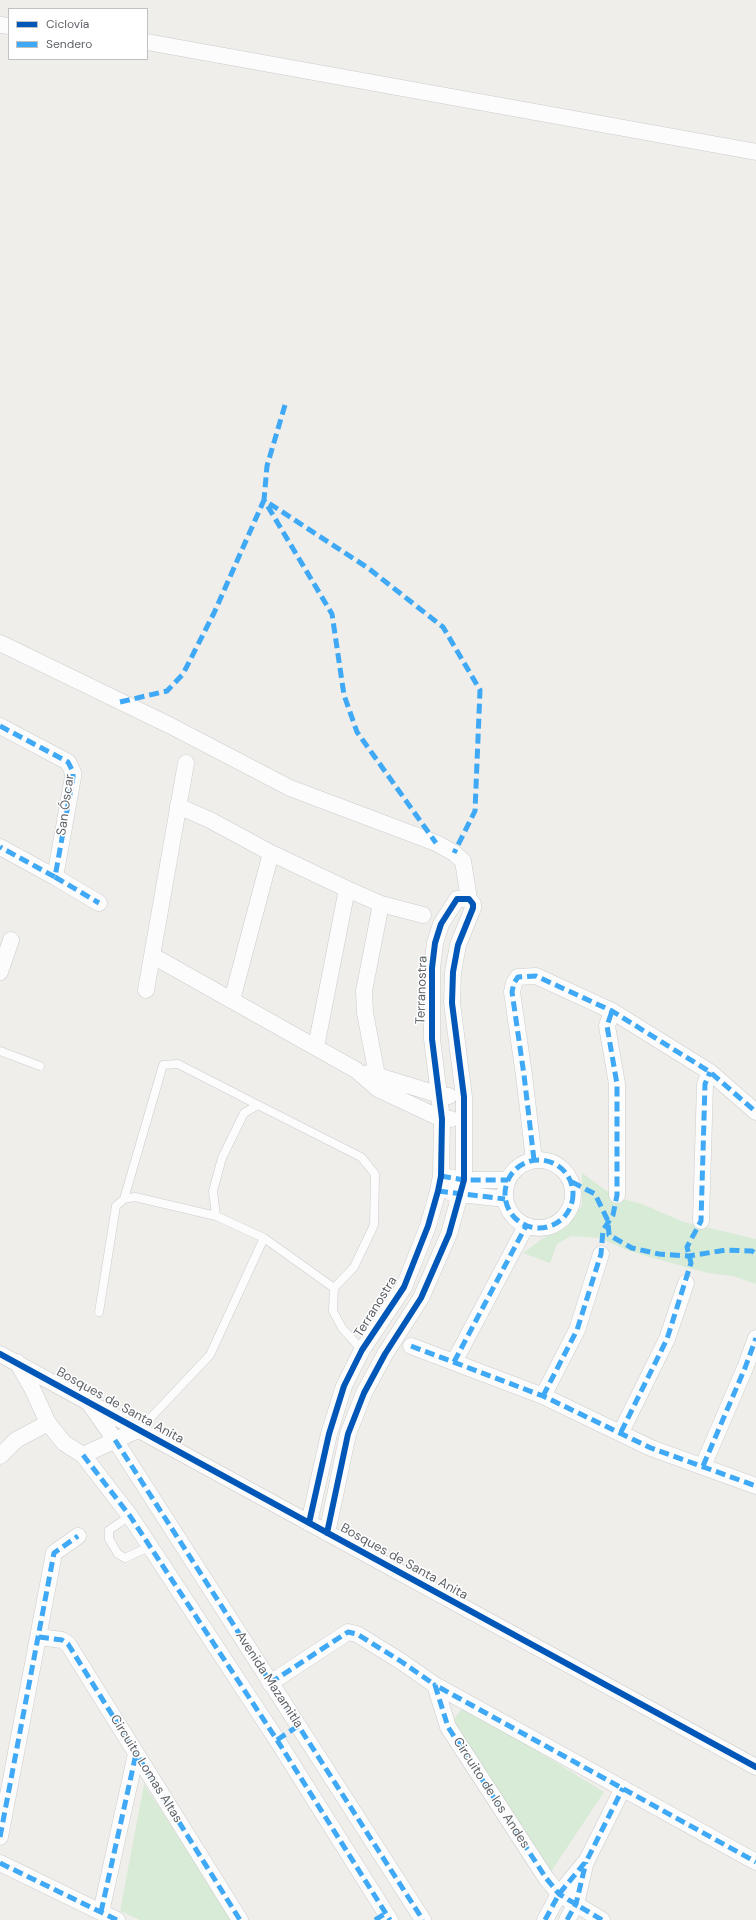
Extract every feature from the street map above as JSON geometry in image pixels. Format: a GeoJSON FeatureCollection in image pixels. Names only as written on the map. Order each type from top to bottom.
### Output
{"type":"FeatureCollection","features":[{"type":"Feature","properties":{"kind":"street"},"geometry":{"type":"LineString","coordinates":[[148,42],[756,152]]}},
{"type":"Feature","properties":{"kind":"street"},"geometry":{"type":"LineString","coordinates":[[0,643],[172,726],[290,788],[436,843],[454,853],[463,861],[469,899],[473,904],[473,908],[458,946],[452,972],[452,1010],[464,1097],[465,1120],[462,1187],[450,1234],[421,1298],[385,1354],[371,1380],[348,1434],[327,1533]]}},
{"type":"Feature","properties":{"kind":"street","name":"San Óscar"},"geometry":{"type":"LineString","coordinates":[[0,726],[62,758],[71,766],[73,777],[55,877]]}},
{"type":"Feature","properties":{"kind":"street"},"geometry":{"type":"LineString","coordinates":[[146,990],[186,763]]}},
{"type":"Feature","properties":{"kind":"street"},"geometry":{"type":"LineString","coordinates":[[178,806],[210,820],[271,853],[347,889],[381,904],[423,915]]}},
{"type":"Feature","properties":{"kind":"street"},"geometry":{"type":"LineString","coordinates":[[0,847],[99,903]]}},
{"type":"Feature","properties":{"kind":"street"},"geometry":{"type":"LineString","coordinates":[[232,1000],[271,853]]}},
{"type":"Feature","properties":{"kind":"street"},"geometry":{"type":"LineString","coordinates":[[316,1047],[347,889]]}},
{"type":"Feature","properties":{"kind":"street","name":"Terranostra"},"geometry":{"type":"LineString","coordinates":[[309,1523],[330,1434],[344,1386],[362,1350],[404,1287],[428,1226],[439,1183],[442,1119],[432,1038],[432,968],[441,924],[456,899],[469,899]]}},
{"type":"Feature","properties":{"kind":"street"},"geometry":{"type":"LineString","coordinates":[[378,1082],[365,1013],[364,991],[381,904]]}},
{"type":"Feature","properties":{"kind":"street"},"geometry":{"type":"LineString","coordinates":[[0,972],[11,940]]}},
{"type":"Feature","properties":{"kind":"street"},"geometry":{"type":"LineString","coordinates":[[152,956],[442,1119],[465,1120]]}},
{"type":"Feature","properties":{"kind":"street"},"geometry":{"type":"LineString","coordinates":[[534,1160],[512,992],[514,983],[518,977],[536,976],[612,1011],[710,1072],[756,1112]]}},
{"type":"Feature","properties":{"kind":"street"},"geometry":{"type":"LineString","coordinates":[[612,1011],[607,1026],[617,1084],[617,1195]]}},
{"type":"Feature","properties":{"kind":"street"},"geometry":{"type":"LineString","coordinates":[[701,1221],[705,1084],[710,1072]]}},
{"type":"Feature","properties":{"kind":"street"},"geometry":{"type":"LineString","coordinates":[[378,1082],[440,1095],[464,1097]]}},
{"type":"Feature","properties":{"kind":"street"},"geometry":{"type":"LineString","coordinates":[[534,1160],[543,1160],[560,1167],[567,1173],[572,1182],[574,1195],[572,1208],[564,1219],[552,1227],[539,1229],[526,1226],[516,1220],[508,1210],[505,1199],[508,1180],[518,1167],[534,1160]]}},
{"type":"Feature","properties":{"kind":"street"},"geometry":{"type":"LineString","coordinates":[[462,1187],[508,1180]]}},
{"type":"Feature","properties":{"kind":"street"},"geometry":{"type":"LineString","coordinates":[[439,1183],[462,1187],[505,1199]]}},
{"type":"Feature","properties":{"kind":"street"},"geometry":{"type":"LineString","coordinates":[[454,1362],[526,1226]]}},
{"type":"Feature","properties":{"kind":"street"},"geometry":{"type":"LineString","coordinates":[[543,1396],[577,1330],[600,1254]]}},
{"type":"Feature","properties":{"kind":"street"},"geometry":{"type":"LineString","coordinates":[[621,1432],[667,1339],[686,1283]]}},
{"type":"Feature","properties":{"kind":"street"},"geometry":{"type":"LineString","coordinates":[[703,1466],[745,1368],[756,1338]]}},
{"type":"Feature","properties":{"kind":"street"},"geometry":{"type":"LineString","coordinates":[[411,1346],[543,1396],[621,1432],[651,1448],[756,1486]]}},
{"type":"Feature","properties":{"kind":"street","name":"Bosques de Santa Anita"},"geometry":{"type":"LineString","coordinates":[[0,1354],[87,1400],[327,1533],[756,1766]]}},
{"type":"Feature","properties":{"kind":"street"},"geometry":{"type":"LineString","coordinates":[[17,1362],[32,1388],[48,1423],[64,1443],[83,1454],[140,1429]]}},
{"type":"Feature","properties":{"kind":"street","name":"Avenida Mazamitla"},"geometry":{"type":"LineString","coordinates":[[87,1400],[115,1440],[423,1920]]}},
{"type":"Feature","properties":{"kind":"street"},"geometry":{"type":"LineString","coordinates":[[0,1456],[16,1440],[48,1423]]}},
{"type":"Feature","properties":{"kind":"street","name":"Avenida Mazamitla"},"geometry":{"type":"LineString","coordinates":[[83,1454],[130,1516],[277,1740],[384,1918]]}},
{"type":"Feature","properties":{"kind":"street"},"geometry":{"type":"LineString","coordinates":[[0,1837],[40,1637],[54,1553],[78,1536]]}},
{"type":"Feature","properties":{"kind":"street"},"geometry":{"type":"LineString","coordinates":[[270,1682],[348,1632],[357,1634],[402,1662],[435,1686],[756,1862]]}},
{"type":"Feature","properties":{"kind":"street","name":"Circuito Lomas Altas"},"geometry":{"type":"LineString","coordinates":[[40,1637],[62,1640],[68,1644],[240,1920]]}},
{"type":"Feature","properties":{"kind":"street","name":"Circuito de los Andes"},"geometry":{"type":"LineString","coordinates":[[435,1686],[448,1727],[546,1878],[559,1894],[602,1920]]}},
{"type":"Feature","properties":{"kind":"street"},"geometry":{"type":"LineString","coordinates":[[277,1740],[298,1726]]}},
{"type":"Feature","properties":{"kind":"street"},"geometry":{"type":"LineString","coordinates":[[101,1912],[136,1754]]}},
{"type":"Feature","properties":{"kind":"street"},"geometry":{"type":"LineString","coordinates":[[567,1920],[576,1904],[587,1860],[623,1788]]}},
{"type":"Feature","properties":{"kind":"street"},"geometry":{"type":"LineString","coordinates":[[545,1920],[559,1894],[587,1860]]}},
{"type":"Feature","properties":{"kind":"street"},"geometry":{"type":"LineString","coordinates":[[0,1863],[117,1920]]}},
{"type":"Feature","properties":{"kind":"lane"},"geometry":{"type":"LineString","coordinates":[[0,1051],[40,1066]]}},
{"type":"Feature","properties":{"kind":"lane"},"geometry":{"type":"LineString","coordinates":[[124,1200],[163,1065],[178,1064],[361,1157],[375,1174],[374,1225],[354,1267],[334,1288],[333,1311],[342,1328],[362,1350]]}},
{"type":"Feature","properties":{"kind":"lane"},"geometry":{"type":"LineString","coordinates":[[216,1216],[213,1191],[222,1158],[244,1113],[258,1105]]}},
{"type":"Feature","properties":{"kind":"lane"},"geometry":{"type":"LineString","coordinates":[[99,1312],[116,1206],[124,1200],[135,1197],[216,1216],[264,1238],[334,1288]]}},
{"type":"Feature","properties":{"kind":"lane"},"geometry":{"type":"LineString","coordinates":[[140,1429],[210,1356],[264,1238]]}},
{"type":"Feature","properties":{"kind":"lane"},"geometry":{"type":"LineString","coordinates":[[130,1516],[109,1530],[109,1539],[118,1554],[125,1558],[149,1547]]}},
{"type":"Feature","properties":{"kind":"green space"},"geometry":{"type":"Polygon","coordinates":[[[582,1173],[615,1197],[642,1204],[684,1222],[756,1239],[756,1284],[733,1276],[708,1273],[653,1258],[627,1250],[600,1238],[571,1236],[557,1244],[550,1263],[523,1253],[546,1236],[567,1227],[582,1205],[582,1173]]]}},
{"type":"Feature","properties":{"kind":"green space"},"geometry":{"type":"Polygon","coordinates":[[[464,1706],[604,1792],[550,1873],[452,1722],[464,1706]]]}},
{"type":"Feature","properties":{"kind":"green space"},"geometry":{"type":"Polygon","coordinates":[[[144,1784],[233,1920],[140,1920],[120,1911],[144,1784]]]}},
{"type":"Feature","properties":{"kind":"marked path"},"geometry":{"type":"LineString","coordinates":[[285,405],[267,466],[264,500],[332,614],[344,695],[357,732],[436,843]]}},
{"type":"Feature","properties":{"kind":"marked path"},"geometry":{"type":"LineString","coordinates":[[120,702],[167,691],[183,674],[214,613],[264,500],[368,568],[443,627],[480,690],[475,811],[454,853]]}},
{"type":"Feature","properties":{"kind":"marked path"},"geometry":{"type":"LineString","coordinates":[[0,726],[68,762],[73,772],[55,877],[0,847]]}},
{"type":"Feature","properties":{"kind":"marked path"},"geometry":{"type":"LineString","coordinates":[[55,877],[99,903]]}},
{"type":"Feature","properties":{"kind":"marked path"},"geometry":{"type":"LineString","coordinates":[[534,1160],[512,992],[514,983],[518,977],[536,976],[612,1011],[710,1072],[756,1112]]}},
{"type":"Feature","properties":{"kind":"marked path"},"geometry":{"type":"LineString","coordinates":[[543,1396],[577,1330],[601,1254],[603,1230],[613,1215],[617,1195],[617,1084],[607,1026],[612,1011]]}},
{"type":"Feature","properties":{"kind":"marked path"},"geometry":{"type":"LineString","coordinates":[[621,1432],[667,1339],[691,1263],[687,1247],[701,1221],[705,1084],[710,1072]]}},
{"type":"Feature","properties":{"kind":"marked path"},"geometry":{"type":"LineString","coordinates":[[532,1160],[546,1160],[558,1165],[568,1175],[573,1187],[573,1194],[573,1201],[568,1213],[558,1223],[546,1228],[532,1228],[520,1223],[510,1213],[505,1201],[505,1187],[510,1175],[520,1165],[532,1160]]}},
{"type":"Feature","properties":{"kind":"marked path"},"geometry":{"type":"LineString","coordinates":[[441,1176],[464,1180],[508,1180]]}},
{"type":"Feature","properties":{"kind":"marked path"},"geometry":{"type":"LineString","coordinates":[[572,1182],[595,1194],[608,1221],[609,1235],[632,1248],[659,1254],[689,1256],[726,1250],[752,1251],[756,1254]]}},
{"type":"Feature","properties":{"kind":"marked path"},"geometry":{"type":"LineString","coordinates":[[438,1191],[505,1199]]}},
{"type":"Feature","properties":{"kind":"marked path"},"geometry":{"type":"LineString","coordinates":[[454,1362],[526,1226]]}},
{"type":"Feature","properties":{"kind":"marked path"},"geometry":{"type":"LineString","coordinates":[[703,1466],[745,1368],[756,1338]]}},
{"type":"Feature","properties":{"kind":"marked path"},"geometry":{"type":"LineString","coordinates":[[411,1346],[543,1396],[651,1448],[756,1486]]}},
{"type":"Feature","properties":{"kind":"marked path"},"geometry":{"type":"LineString","coordinates":[[115,1440],[423,1920]]}},
{"type":"Feature","properties":{"kind":"marked path"},"geometry":{"type":"LineString","coordinates":[[83,1455],[130,1516],[277,1740],[390,1920]]}},
{"type":"Feature","properties":{"kind":"marked path"},"geometry":{"type":"LineString","coordinates":[[0,1837],[54,1553],[78,1536]]}},
{"type":"Feature","properties":{"kind":"marked path"},"geometry":{"type":"LineString","coordinates":[[270,1683],[348,1632],[357,1634],[435,1685]]}},
{"type":"Feature","properties":{"kind":"marked path"},"geometry":{"type":"LineString","coordinates":[[39,1637],[62,1640],[68,1644],[240,1920]]}},
{"type":"Feature","properties":{"kind":"marked path"},"geometry":{"type":"LineString","coordinates":[[602,1920],[559,1894],[546,1878],[448,1727],[435,1685],[756,1862]]}},
{"type":"Feature","properties":{"kind":"marked path"},"geometry":{"type":"LineString","coordinates":[[277,1740],[298,1726]]}},
{"type":"Feature","properties":{"kind":"marked path"},"geometry":{"type":"LineString","coordinates":[[101,1912],[136,1754]]}},
{"type":"Feature","properties":{"kind":"marked path"},"geometry":{"type":"LineString","coordinates":[[545,1920],[559,1894],[587,1860],[623,1788]]}},
{"type":"Feature","properties":{"kind":"marked path"},"geometry":{"type":"LineString","coordinates":[[567,1920],[576,1904],[586,1862]]}},
{"type":"Feature","properties":{"kind":"marked path"},"geometry":{"type":"LineString","coordinates":[[0,1863],[117,1920]]}},
{"type":"Feature","properties":{"kind":"marked path"},"geometry":{"type":"LineString","coordinates":[[375,1920],[386,1913]]}},
{"type":"Feature","properties":{"kind":"cycle path"},"geometry":{"type":"LineString","coordinates":[[309,1523],[329,1434],[344,1386],[362,1350],[404,1287],[428,1226],[438,1191],[441,1176],[442,1119],[432,1039],[432,968],[435,943],[441,924],[457,899],[469,899],[473,904],[473,908],[458,945],[453,972],[452,1003],[464,1097],[464,1180],[449,1234],[421,1298],[385,1354],[364,1393],[348,1434],[327,1533]]}},
{"type":"Feature","properties":{"kind":"cycle path"},"geometry":{"type":"LineString","coordinates":[[0,1354],[756,1767]]}}]}
